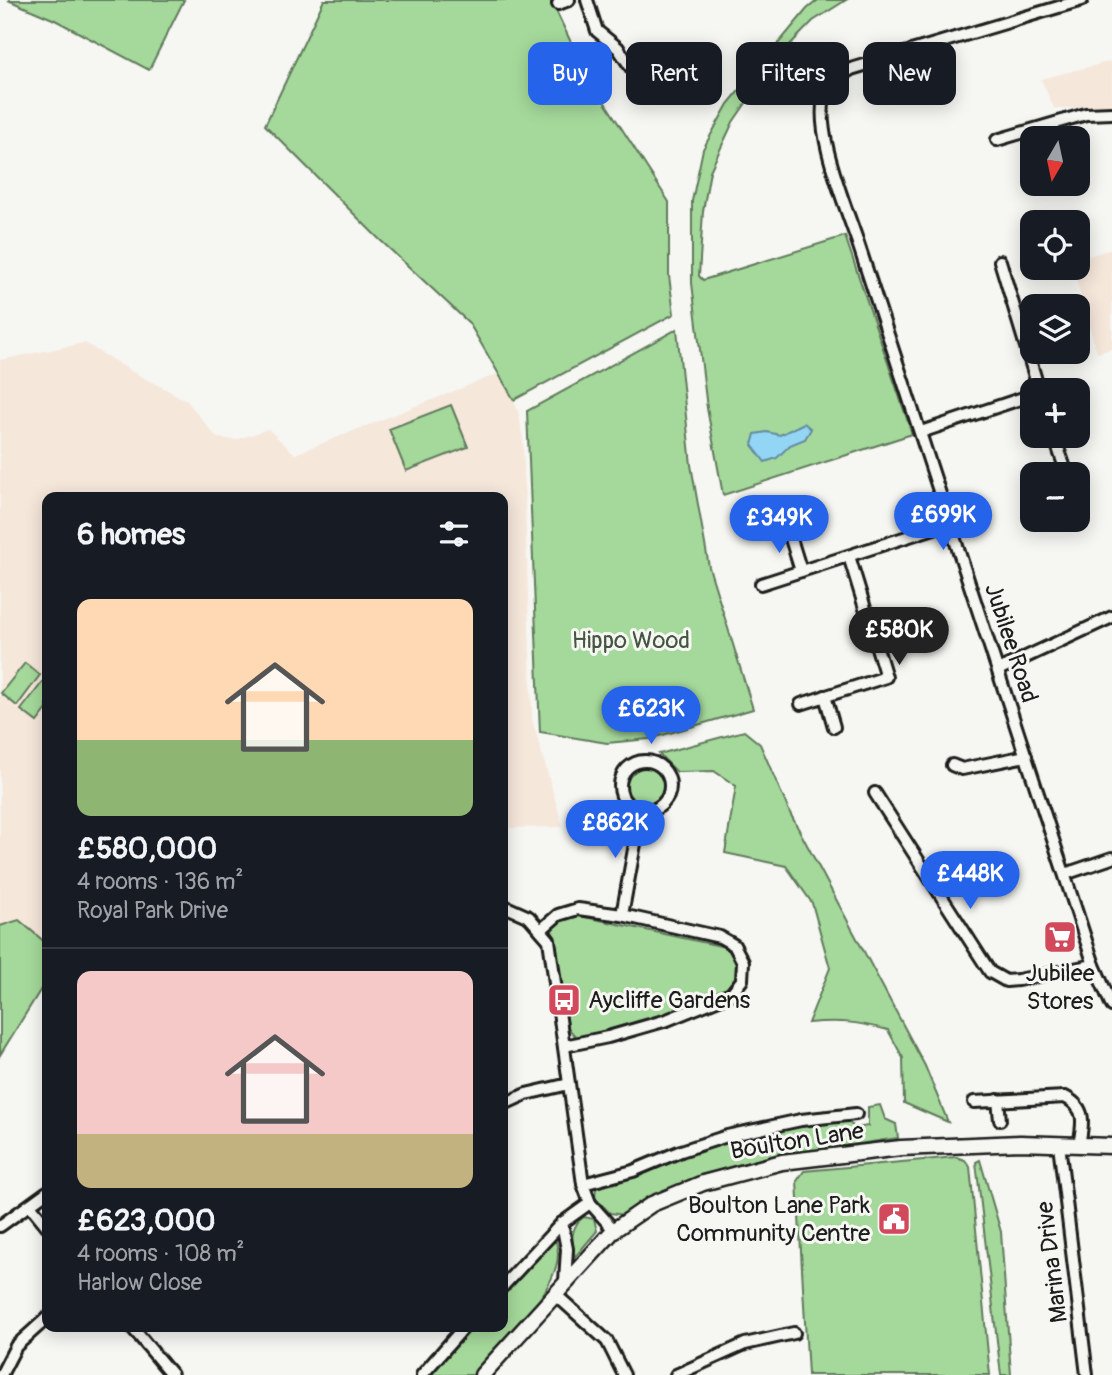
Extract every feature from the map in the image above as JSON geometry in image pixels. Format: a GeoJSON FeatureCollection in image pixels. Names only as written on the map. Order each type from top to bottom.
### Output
{"type":"FeatureCollection","features":[{"type":"Feature","properties":{"kind":"street"},"geometry":{"type":"LineString","coordinates":[[587,0],[597,31],[618,48],[626,60]]}},
{"type":"Feature","properties":{"kind":"street","name":"Jubilee Road"},"geometry":{"type":"LineString","coordinates":[[1082,0],[862,65],[841,76],[827,91],[821,116],[825,142],[1094,965],[1112,1006]]}},
{"type":"Feature","properties":{"kind":"street"},"geometry":{"type":"LineString","coordinates":[[997,140],[1086,114],[1112,113]]}},
{"type":"Feature","properties":{"kind":"street"},"geometry":{"type":"LineString","coordinates":[[1000,261],[1035,378]]}},
{"type":"Feature","properties":{"kind":"street"},"geometry":{"type":"LineString","coordinates":[[921,432],[1020,399]]}},
{"type":"Feature","properties":{"kind":"street"},"geometry":{"type":"LineString","coordinates":[[761,584],[950,523]]}},
{"type":"Feature","properties":{"kind":"street"},"geometry":{"type":"LineString","coordinates":[[788,529],[801,571]]}},
{"type":"Feature","properties":{"kind":"street"},"geometry":{"type":"LineString","coordinates":[[801,704],[886,677],[849,556]]}},
{"type":"Feature","properties":{"kind":"street"},"geometry":{"type":"LineString","coordinates":[[998,670],[1112,617]]}},
{"type":"Feature","properties":{"kind":"street"},"geometry":{"type":"LineString","coordinates":[[825,696],[834,727]]}},
{"type":"Feature","properties":{"kind":"street"},"geometry":{"type":"LineString","coordinates":[[952,765],[962,769],[1026,756]]}},
{"type":"Feature","properties":{"kind":"street"},"geometry":{"type":"LineString","coordinates":[[653,762],[667,773],[670,783],[668,794],[658,807],[641,811],[625,799],[620,783],[625,772],[634,764],[653,762]]}},
{"type":"Feature","properties":{"kind":"street"},"geometry":{"type":"LineString","coordinates":[[875,793],[990,972],[1006,981],[1094,965]]}},
{"type":"Feature","properties":{"kind":"street"},"geometry":{"type":"LineString","coordinates":[[622,915],[641,811]]}},
{"type":"Feature","properties":{"kind":"street"},"geometry":{"type":"LineString","coordinates":[[1065,874],[1112,858]]}},
{"type":"Feature","properties":{"kind":"street"},"geometry":{"type":"LineString","coordinates":[[508,907],[521,912],[542,929],[551,947],[583,1184],[590,1203],[614,1230]]}},
{"type":"Feature","properties":{"kind":"street"},"geometry":{"type":"LineString","coordinates":[[542,929],[558,915],[572,909],[622,915],[705,932],[728,940],[738,950],[744,967],[742,980],[736,990],[723,998],[679,1016],[608,1037],[564,1046]]}},
{"type":"Feature","properties":{"kind":"street"},"geometry":{"type":"LineString","coordinates":[[508,1102],[526,1094],[569,1084]]}},
{"type":"Feature","properties":{"kind":"street"},"geometry":{"type":"LineString","coordinates":[[974,1102],[1060,1096],[1070,1099],[1077,1104],[1083,1115],[1079,1144]]}},
{"type":"Feature","properties":{"kind":"street"},"geometry":{"type":"LineString","coordinates":[[998,1100],[1000,1120]]}},
{"type":"Feature","properties":{"kind":"street","name":"Boulton Lane"},"geometry":{"type":"LineString","coordinates":[[583,1184],[633,1171],[727,1136],[801,1120],[856,1114]]}},
{"type":"Feature","properties":{"kind":"street","name":"Marina Drive"},"geometry":{"type":"LineString","coordinates":[[1059,1144],[1087,1375]]}},
{"type":"Feature","properties":{"kind":"street","name":"Boulton Lane"},"geometry":{"type":"LineString","coordinates":[[482,1375],[614,1230],[652,1204],[688,1188],[778,1162],[849,1153],[945,1145],[1112,1146]]}},
{"type":"Feature","properties":{"kind":"street"},"geometry":{"type":"LineString","coordinates":[[0,1226],[42,1196]]}},
{"type":"Feature","properties":{"kind":"street"},"geometry":{"type":"LineString","coordinates":[[508,1281],[562,1223],[590,1203]]}},
{"type":"Feature","properties":{"kind":"street"},"geometry":{"type":"LineString","coordinates":[[30,1205],[42,1220]]}},
{"type":"Feature","properties":{"kind":"street"},"geometry":{"type":"LineString","coordinates":[[562,1223],[567,1249],[565,1282]]}},
{"type":"Feature","properties":{"kind":"street"},"geometry":{"type":"LineString","coordinates":[[555,1294],[607,1341],[624,1375]]}},
{"type":"Feature","properties":{"kind":"street"},"geometry":{"type":"LineString","coordinates":[[1,1375],[16,1346],[42,1323]]}},
{"type":"Feature","properties":{"kind":"street"},"geometry":{"type":"LineString","coordinates":[[136,1332],[172,1375]]}},
{"type":"Feature","properties":{"kind":"street"},"geometry":{"type":"LineString","coordinates":[[422,1375],[461,1332]]}},
{"type":"Feature","properties":{"kind":"street"},"geometry":{"type":"LineString","coordinates":[[676,1375],[737,1348],[794,1333]]}},
{"type":"Feature","properties":{"kind":"street"},"geometry":{"type":"LineString","coordinates":[[764,1339],[767,1352]]}},
{"type":"Feature","properties":{"kind":"shaded area"},"geometry":{"type":"Polygon","coordinates":[[[1112,61],[1112,108],[1054,108],[1041,79],[1112,61]]]}},
{"type":"Feature","properties":{"kind":"shaded area"},"geometry":{"type":"Polygon","coordinates":[[[1112,249],[1112,349],[1097,353],[1090,328],[1090,294],[1080,294],[1076,280],[1090,280],[1090,255],[1112,249]]]}},
{"type":"Feature","properties":{"kind":"shaded area"},"geometry":{"type":"Polygon","coordinates":[[[85,343],[186,400],[217,438],[236,440],[268,429],[295,454],[500,373],[512,394],[523,441],[532,719],[563,827],[508,828],[508,492],[42,492],[42,989],[0,1055],[0,360],[85,343]]]}},
{"type":"Feature","properties":{"kind":"green space"},"geometry":{"type":"Polygon","coordinates":[[[8,0],[184,0],[149,70],[55,20],[8,0]]]}},
{"type":"Feature","properties":{"kind":"green space"},"geometry":{"type":"Polygon","coordinates":[[[324,0],[551,0],[571,42],[528,42],[528,105],[607,105],[669,202],[669,276],[674,314],[514,400],[469,323],[378,238],[265,125],[324,0]]]}},
{"type":"Feature","properties":{"kind":"green space"},"geometry":{"type":"Polygon","coordinates":[[[818,0],[846,0],[813,21],[793,42],[780,42],[818,0]]]}},
{"type":"Feature","properties":{"kind":"green space"},"geometry":{"type":"Polygon","coordinates":[[[736,94],[736,105],[745,105],[733,122],[710,171],[703,211],[699,276],[703,280],[845,236],[912,434],[723,495],[707,408],[692,283],[692,201],[703,149],[736,94]]]}},
{"type":"Feature","properties":{"kind":"green space","name":"Hippo Wood"},"geometry":{"type":"Polygon","coordinates":[[[677,329],[691,465],[709,567],[753,709],[649,739],[607,743],[540,732],[527,411],[677,329]]]}},
{"type":"Feature","properties":{"kind":"green space"},"geometry":{"type":"Polygon","coordinates":[[[451,405],[468,447],[406,471],[389,429],[451,405]]]}},
{"type":"Feature","properties":{"kind":"green space"},"geometry":{"type":"Polygon","coordinates":[[[25,663],[40,675],[17,706],[1,693],[25,663]]]}},
{"type":"Feature","properties":{"kind":"green space"},"geometry":{"type":"Polygon","coordinates":[[[42,683],[42,716],[37,722],[21,710],[42,683]]]}},
{"type":"Feature","properties":{"kind":"green space"},"geometry":{"type":"Polygon","coordinates":[[[744,731],[760,744],[790,813],[925,1066],[948,1122],[904,1103],[903,1058],[888,1030],[848,1022],[808,1023],[830,968],[812,903],[786,866],[725,853],[736,786],[714,771],[677,772],[659,754],[744,731]]]}},
{"type":"Feature","properties":{"kind":"green space"},"geometry":{"type":"Polygon","coordinates":[[[645,765],[660,771],[666,786],[660,801],[645,807],[630,801],[624,786],[630,771],[645,765]]]}},
{"type":"Feature","properties":{"kind":"green space"},"geometry":{"type":"Polygon","coordinates":[[[576,915],[725,947],[735,962],[735,980],[728,990],[718,996],[679,1011],[629,1026],[576,1037],[568,1028],[552,930],[560,919],[576,915]]]}},
{"type":"Feature","properties":{"kind":"green space"},"geometry":{"type":"Polygon","coordinates":[[[19,920],[42,940],[42,989],[0,1055],[0,926],[19,920]]]}},
{"type":"Feature","properties":{"kind":"green space"},"geometry":{"type":"Polygon","coordinates":[[[880,1105],[885,1119],[896,1124],[898,1138],[766,1158],[734,1166],[681,1184],[625,1215],[610,1213],[595,1198],[596,1188],[717,1145],[811,1124],[845,1120],[856,1128],[868,1126],[868,1107],[880,1105]]]}},
{"type":"Feature","properties":{"kind":"green space"},"geometry":{"type":"Polygon","coordinates":[[[956,1157],[965,1160],[970,1167],[990,1375],[808,1375],[797,1181],[804,1171],[956,1157]]]}},
{"type":"Feature","properties":{"kind":"green space"},"geometry":{"type":"Polygon","coordinates":[[[980,1160],[1001,1232],[1011,1375],[1001,1375],[976,1162],[980,1160]]]}},
{"type":"Feature","properties":{"kind":"green space"},"geometry":{"type":"Polygon","coordinates":[[[584,1217],[594,1219],[597,1231],[575,1257],[573,1235],[576,1225],[584,1217]]]}},
{"type":"Feature","properties":{"kind":"green space"},"geometry":{"type":"Polygon","coordinates":[[[549,1242],[556,1242],[558,1258],[553,1276],[543,1294],[530,1313],[473,1375],[428,1375],[467,1332],[508,1332],[508,1286],[549,1242]]]}},
{"type":"Feature","properties":{"kind":"water"},"geometry":{"type":"Polygon","coordinates":[[[804,423],[811,429],[805,439],[790,445],[777,458],[765,462],[752,445],[755,434],[767,432],[780,435],[804,423]]]}},
{"type":"Feature","properties":{"kind":"place","name":"Jubilee Stores"},"geometry":{"type":"Point","coordinates":[1060,937]}},
{"type":"Feature","properties":{"kind":"place","name":"Aycliffe Gardens"},"geometry":{"type":"Point","coordinates":[564,1000]}},
{"type":"Feature","properties":{"kind":"place","name":"Boulton Lane Park Community Centre"},"geometry":{"type":"Point","coordinates":[894,1219]}}]}
